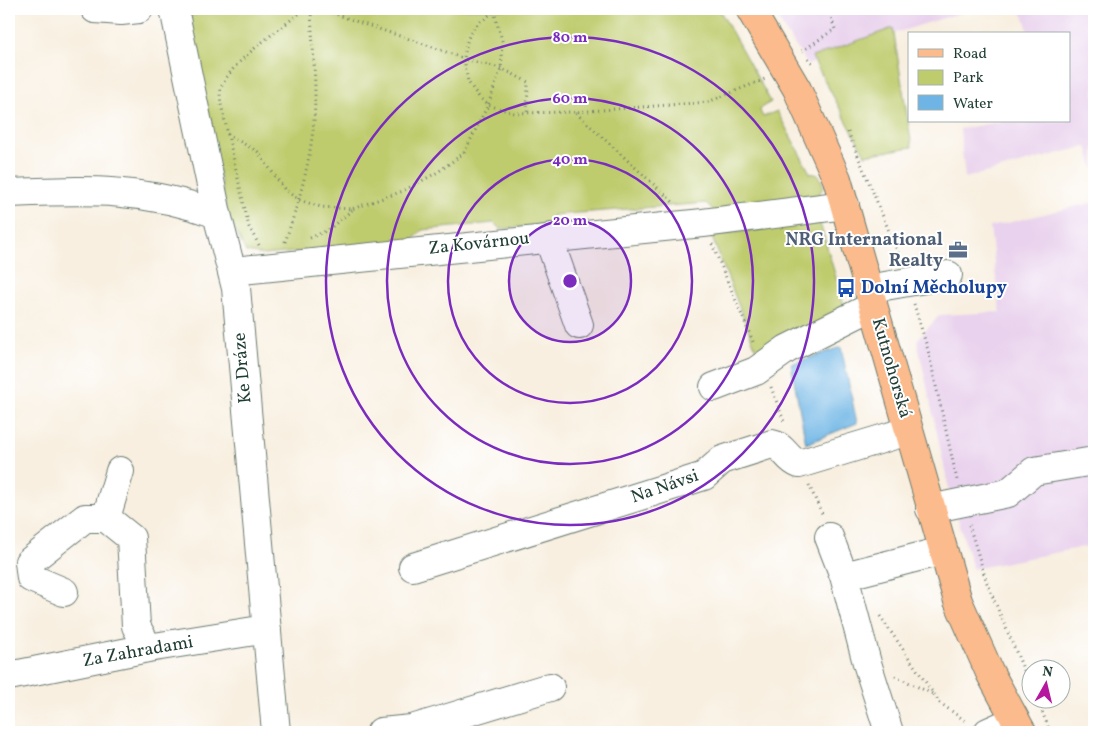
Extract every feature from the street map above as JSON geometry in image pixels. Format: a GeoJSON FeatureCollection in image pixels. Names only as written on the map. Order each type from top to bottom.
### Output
{"type":"FeatureCollection","features":[{"type":"Feature","properties":{"kind":"main road","name":"Kutnohorská"},"geometry":{"type":"LineString","coordinates":[[750,9],[785,69],[817,131],[845,205],[930,509],[958,601],[990,673],[1018,726]]}},
{"type":"Feature","properties":{"kind":"street"},"geometry":{"type":"LineString","coordinates":[[95,9],[121,11],[139,9]]}},
{"type":"Feature","properties":{"kind":"street","name":"Ke Dráze"},"geometry":{"type":"LineString","coordinates":[[174,9],[217,214],[233,271],[276,732]]}},
{"type":"Feature","properties":{"kind":"street"},"geometry":{"type":"LineString","coordinates":[[9,193],[92,191],[137,193],[167,198],[217,214]]}},
{"type":"Feature","properties":{"kind":"street","name":"Za Kovárnou"},"geometry":{"type":"LineString","coordinates":[[233,271],[272,259],[552,236],[845,205]]}},
{"type":"Feature","properties":{"kind":"street"},"geometry":{"type":"LineString","coordinates":[[552,236],[553,251],[578,325]]}},
{"type":"Feature","properties":{"kind":"street"},"geometry":{"type":"LineString","coordinates":[[714,386],[756,370],[871,297],[908,284],[948,275]]}},
{"type":"Feature","properties":{"kind":"street","name":"Na Návsi"},"geometry":{"type":"LineString","coordinates":[[413,567],[704,476],[722,460],[772,444],[780,448],[791,461],[799,464],[908,431]]}},
{"type":"Feature","properties":{"kind":"street"},"geometry":{"type":"LineString","coordinates":[[930,509],[962,504],[1008,493],[1034,471],[1094,461]]}},
{"type":"Feature","properties":{"kind":"street"},"geometry":{"type":"LineString","coordinates":[[106,518],[120,471]]}},
{"type":"Feature","properties":{"kind":"street"},"geometry":{"type":"LineString","coordinates":[[64,592],[31,578],[19,570],[85,518],[106,518],[131,538],[136,626],[148,648]]}},
{"type":"Feature","properties":{"kind":"street"},"geometry":{"type":"LineString","coordinates":[[829,537],[844,576],[867,663],[889,732]]}},
{"type":"Feature","properties":{"kind":"street"},"geometry":{"type":"LineString","coordinates":[[844,576],[942,551]]}},
{"type":"Feature","properties":{"kind":"street","name":"Za Zahradami"},"geometry":{"type":"LineString","coordinates":[[9,676],[148,648],[267,629]]}},
{"type":"Feature","properties":{"kind":"street"},"geometry":{"type":"LineString","coordinates":[[381,732],[412,729],[550,687]]}},
{"type":"Feature","properties":{"kind":"street"},"geometry":{"type":"LineString","coordinates":[[989,732],[1018,726]]}},
{"type":"Feature","properties":{"kind":"path"},"geometry":{"type":"LineString","coordinates":[[305,9],[249,54],[224,81],[220,91],[220,104],[249,226],[263,252],[272,259],[282,251],[300,200],[307,164],[315,98],[311,9]]}},
{"type":"Feature","properties":{"kind":"path"},"geometry":{"type":"LineString","coordinates":[[323,9],[366,26],[433,46],[464,59],[501,68],[528,82],[527,114]]}},
{"type":"Feature","properties":{"kind":"path"},"geometry":{"type":"LineString","coordinates":[[497,9],[477,24],[466,38],[464,59],[468,82],[488,105],[514,113],[575,112],[708,102],[751,86],[785,69]]}},
{"type":"Feature","properties":{"kind":"path"},"geometry":{"type":"LineString","coordinates":[[797,44],[802,51],[835,29],[828,9]]}},
{"type":"Feature","properties":{"kind":"path"},"geometry":{"type":"LineString","coordinates":[[305,240],[328,230],[352,209],[403,191],[438,172],[464,153],[488,105],[501,68],[503,44],[494,12]]}},
{"type":"Feature","properties":{"kind":"path"},"geometry":{"type":"LineString","coordinates":[[575,112],[684,212],[685,223]]}},
{"type":"Feature","properties":{"kind":"path"},"geometry":{"type":"LineString","coordinates":[[848,132],[899,256],[928,350],[962,504],[987,584],[1020,662]]}},
{"type":"Feature","properties":{"kind":"path"},"geometry":{"type":"LineString","coordinates":[[228,134],[258,152],[285,190],[300,200],[320,207],[352,209]]}},
{"type":"Feature","properties":{"kind":"path"},"geometry":{"type":"LineString","coordinates":[[879,615],[935,695],[951,712],[989,732]]}},
{"type":"Feature","properties":{"kind":"path"},"geometry":{"type":"LineString","coordinates":[[867,663],[935,695]]}},
{"type":"Feature","properties":{"kind":"path"},"geometry":{"type":"LineString","coordinates":[[1042,708],[1050,732]]}},
{"type":"Feature","properties":{"kind":"shaded area"},"geometry":{"type":"Polygon","coordinates":[[[771,9],[973,9],[885,36],[808,65],[771,9]]]}},
{"type":"Feature","properties":{"kind":"shaded area"},"geometry":{"type":"Polygon","coordinates":[[[1018,9],[1094,9],[1094,171],[1087,146],[965,178],[960,129],[998,122],[1070,122],[1070,32],[1028,32],[1024,17],[1018,9]]]}},
{"type":"Feature","properties":{"kind":"shaded area"},"geometry":{"type":"Polygon","coordinates":[[[1094,202],[1094,545],[973,569],[949,489],[917,340],[940,315],[1000,312],[990,227],[1094,202]]]}},
{"type":"Feature","properties":{"kind":"green space"},"geometry":{"type":"Polygon","coordinates":[[[203,9],[719,9],[771,102],[762,107],[760,111],[763,117],[777,111],[810,173],[819,175],[824,187],[814,199],[714,211],[706,203],[553,215],[552,224],[500,229],[494,223],[422,230],[413,240],[265,255],[246,252],[227,214],[190,17],[203,9]]]}},
{"type":"Feature","properties":{"kind":"green space"},"geometry":{"type":"Polygon","coordinates":[[[893,28],[912,147],[865,155],[812,57],[893,28]]]}},
{"type":"Feature","properties":{"kind":"green space"},"geometry":{"type":"Polygon","coordinates":[[[820,223],[846,312],[759,357],[711,235],[820,223]]]}},
{"type":"Feature","properties":{"kind":"water"},"geometry":{"type":"Polygon","coordinates":[[[841,347],[857,423],[806,444],[791,364],[841,347]]]}},
{"type":"Feature","properties":{"kind":"place","name":"NRG International Realty"},"geometry":{"type":"Point","coordinates":[958,250]}},
{"type":"Feature","properties":{"kind":"place","name":"Dolní Měcholupy"},"geometry":{"type":"Point","coordinates":[846,288]}}]}
